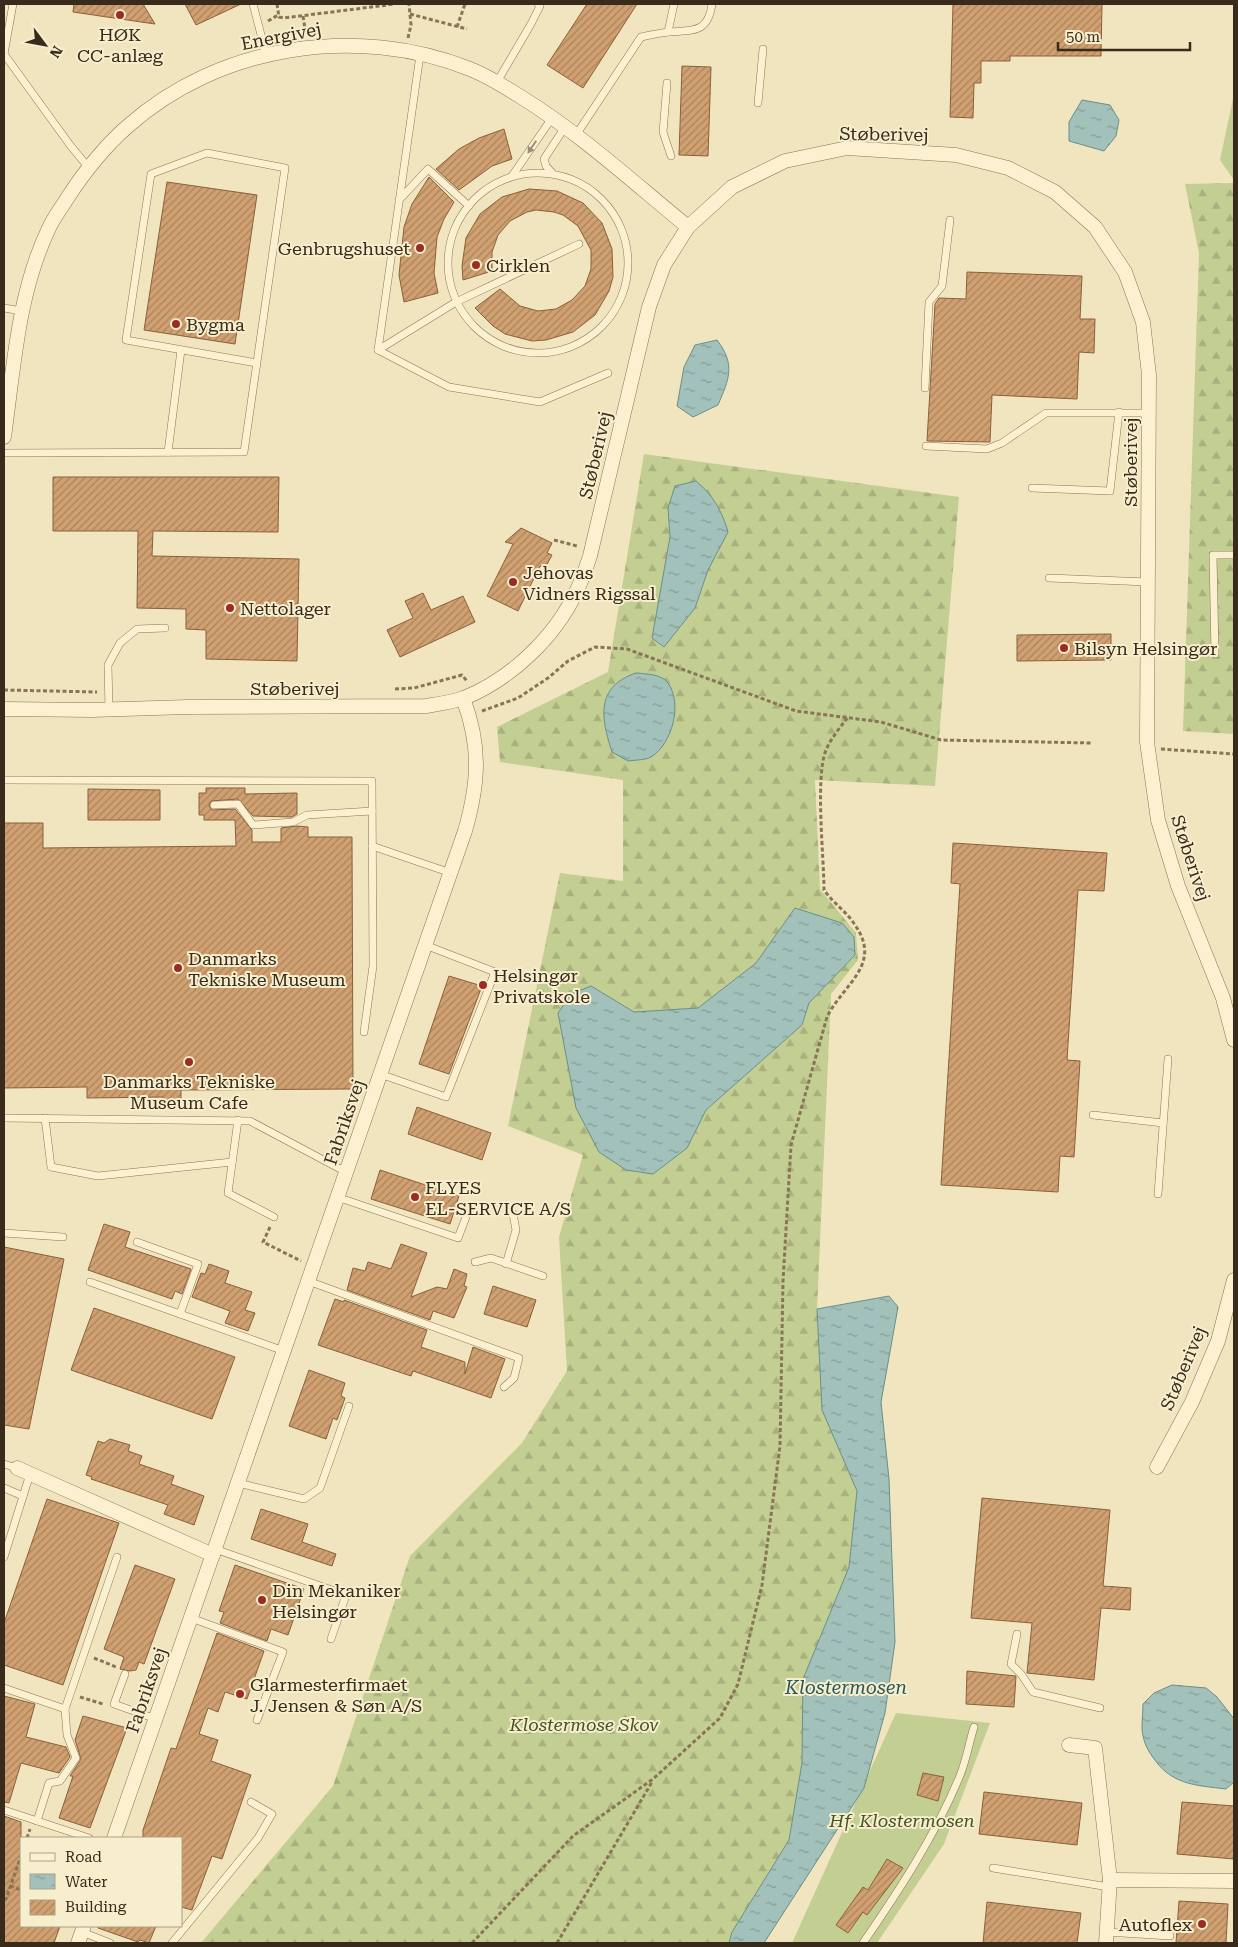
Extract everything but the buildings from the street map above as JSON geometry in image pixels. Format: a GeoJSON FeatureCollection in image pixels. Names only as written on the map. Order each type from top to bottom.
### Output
{"type":"FeatureCollection","features":[{"type":"Feature","properties":{"kind":"street","name":"Energivej"},"geometry":{"type":"LineString","coordinates":[[4,437],[7,391],[25,292],[50,226],[88,167],[128,125],[174,92],[226,66],[266,54],[336,45],[391,48],[471,69],[496,82],[571,131],[688,227]]}},
{"type":"Feature","properties":{"kind":"street","name":"Støberivej"},"geometry":{"type":"LineString","coordinates":[[4,709],[109,710],[426,706],[463,698],[498,680],[529,656],[555,626],[576,593],[592,550],[648,307],[664,265],[688,227],[732,187],[785,161],[847,148],[956,155],[1008,168],[1055,192],[1095,228],[1125,272],[1143,322],[1149,375],[1148,750],[1158,820],[1178,886],[1223,998],[1234,1040]]}},
{"type":"Feature","properties":{"kind":"street","name":"Fabriksvej"},"geometry":{"type":"LineString","coordinates":[[114,1837],[451,873],[474,800],[477,774],[476,746],[463,698]]}},
{"type":"Feature","properties":{"kind":"street","name":"Støberivej"},"geometry":{"type":"LineString","coordinates":[[1157,1467],[1192,1402],[1218,1341],[1234,1280]]}},
{"type":"Feature","properties":{"kind":"street"},"geometry":{"type":"LineString","coordinates":[[17,1469],[214,1552]]}},
{"type":"Feature","properties":{"kind":"street"},"geometry":{"type":"LineString","coordinates":[[1069,1745],[1095,1748],[1109,1883],[1106,1938]]}},
{"type":"Feature","properties":{"kind":"street"},"geometry":{"type":"LineString","coordinates":[[1109,1883],[1234,1881]]}},
{"type":"Feature","properties":{"kind":"lane"},"geometry":{"type":"LineString","coordinates":[[13,4],[4,56],[88,167]]}},
{"type":"Feature","properties":{"kind":"lane"},"geometry":{"type":"LineString","coordinates":[[253,4],[266,54]]}},
{"type":"Feature","properties":{"kind":"lane"},"geometry":{"type":"LineString","coordinates":[[496,82],[531,24],[540,4]]}},
{"type":"Feature","properties":{"kind":"lane"},"geometry":{"type":"LineString","coordinates":[[668,32],[674,4]]}},
{"type":"Feature","properties":{"kind":"lane"},"geometry":{"type":"LineString","coordinates":[[553,174],[546,166],[544,159],[571,131],[641,37],[668,32],[696,31],[704,26],[712,4]]}},
{"type":"Feature","properties":{"kind":"lane"},"geometry":{"type":"LineString","coordinates":[[758,103],[763,49]]}},
{"type":"Feature","properties":{"kind":"lane"},"geometry":{"type":"LineString","coordinates":[[378,350],[420,55]]}},
{"type":"Feature","properties":{"kind":"lane"},"geometry":{"type":"LineString","coordinates":[[667,83],[663,132],[671,156]]}},
{"type":"Feature","properties":{"kind":"lane"},"geometry":{"type":"LineString","coordinates":[[512,176],[552,118]]}},
{"type":"Feature","properties":{"kind":"lane"},"geometry":{"type":"LineString","coordinates":[[4,453],[244,452],[257,363],[285,168],[207,153],[152,174],[126,340],[257,363]]}},
{"type":"Feature","properties":{"kind":"lane"},"geometry":{"type":"LineString","coordinates":[[399,200],[428,169],[469,206]]}},
{"type":"Feature","properties":{"kind":"lane"},"geometry":{"type":"LineString","coordinates":[[532,173],[553,174],[578,182],[600,197],[616,218],[626,242],[628,268],[623,294],[610,318],[592,336],[568,349],[542,354],[516,351],[491,341],[471,324],[456,302],[449,281],[448,258],[452,236],[461,216],[492,185],[512,176],[532,173]]}},
{"type":"Feature","properties":{"kind":"lane"},"geometry":{"type":"LineString","coordinates":[[925,388],[929,302],[942,286],[950,220]]}},
{"type":"Feature","properties":{"kind":"lane"},"geometry":{"type":"LineString","coordinates":[[378,350],[456,302],[579,244]]}},
{"type":"Feature","properties":{"kind":"lane"},"geometry":{"type":"LineString","coordinates":[[4,308],[22,311]]}},
{"type":"Feature","properties":{"kind":"lane"},"geometry":{"type":"LineString","coordinates":[[168,452],[181,350]]}},
{"type":"Feature","properties":{"kind":"lane"},"geometry":{"type":"LineString","coordinates":[[378,350],[449,387],[540,402],[608,373]]}},
{"type":"Feature","properties":{"kind":"lane"},"geometry":{"type":"LineString","coordinates":[[1032,488],[1110,491],[1119,412]]}},
{"type":"Feature","properties":{"kind":"lane"},"geometry":{"type":"LineString","coordinates":[[926,446],[986,449],[1002,443],[1046,413],[1149,413]]}},
{"type":"Feature","properties":{"kind":"lane"},"geometry":{"type":"LineString","coordinates":[[1215,654],[1213,555],[1234,555]]}},
{"type":"Feature","properties":{"kind":"lane"},"geometry":{"type":"LineString","coordinates":[[1049,578],[1148,582]]}},
{"type":"Feature","properties":{"kind":"lane"},"geometry":{"type":"LineString","coordinates":[[109,710],[108,665],[120,643],[137,630],[164,628]]}},
{"type":"Feature","properties":{"kind":"lane"},"geometry":{"type":"LineString","coordinates":[[4,780],[372,781],[373,966],[364,1032]]}},
{"type":"Feature","properties":{"kind":"lane"},"geometry":{"type":"LineString","coordinates":[[214,805],[238,804],[253,825],[293,822],[307,815],[372,811]]}},
{"type":"Feature","properties":{"kind":"lane"},"geometry":{"type":"LineString","coordinates":[[372,846],[451,873]]}},
{"type":"Feature","properties":{"kind":"lane"},"geometry":{"type":"LineString","coordinates":[[380,1074],[446,1097],[495,972],[425,945]]}},
{"type":"Feature","properties":{"kind":"lane"},"geometry":{"type":"LineString","coordinates":[[1158,1194],[1168,1059]]}},
{"type":"Feature","properties":{"kind":"lane"},"geometry":{"type":"LineString","coordinates":[[1093,1115],[1163,1123]]}},
{"type":"Feature","properties":{"kind":"lane"},"geometry":{"type":"LineString","coordinates":[[4,1118],[250,1121],[346,1172]]}},
{"type":"Feature","properties":{"kind":"lane"},"geometry":{"type":"LineString","coordinates":[[44,1118],[51,1168],[98,1176],[232,1162]]}},
{"type":"Feature","properties":{"kind":"lane"},"geometry":{"type":"LineString","coordinates":[[238,1120],[228,1193],[274,1217]]}},
{"type":"Feature","properties":{"kind":"lane"},"geometry":{"type":"LineString","coordinates":[[338,1197],[458,1238],[466,1218]]}},
{"type":"Feature","properties":{"kind":"lane"},"geometry":{"type":"LineString","coordinates":[[506,1264],[516,1230],[513,1214]]}},
{"type":"Feature","properties":{"kind":"lane"},"geometry":{"type":"LineString","coordinates":[[4,1233],[63,1237]]}},
{"type":"Feature","properties":{"kind":"lane"},"geometry":{"type":"LineString","coordinates":[[137,1242],[198,1264],[180,1314]]}},
{"type":"Feature","properties":{"kind":"lane"},"geometry":{"type":"LineString","coordinates":[[475,1262],[491,1258],[543,1276]]}},
{"type":"Feature","properties":{"kind":"lane"},"geometry":{"type":"LineString","coordinates":[[308,1281],[519,1358],[514,1378],[504,1387]]}},
{"type":"Feature","properties":{"kind":"lane"},"geometry":{"type":"LineString","coordinates":[[90,1282],[284,1351]]}},
{"type":"Feature","properties":{"kind":"lane"},"geometry":{"type":"LineString","coordinates":[[238,1483],[304,1499],[320,1488],[349,1406]]}},
{"type":"Feature","properties":{"kind":"lane"},"geometry":{"type":"LineString","coordinates":[[4,1557],[23,1496],[17,1469]]}},
{"type":"Feature","properties":{"kind":"lane"},"geometry":{"type":"LineString","coordinates":[[4,1488],[23,1496]]}},
{"type":"Feature","properties":{"kind":"lane"},"geometry":{"type":"LineString","coordinates":[[214,1552],[346,1595],[331,1639]]}},
{"type":"Feature","properties":{"kind":"lane"},"geometry":{"type":"LineString","coordinates":[[37,1821],[49,1783],[60,1781],[76,1758],[67,1735],[65,1709],[116,1556]]}},
{"type":"Feature","properties":{"kind":"lane"},"geometry":{"type":"LineString","coordinates":[[191,1618],[283,1652],[257,1720]]}},
{"type":"Feature","properties":{"kind":"lane"},"geometry":{"type":"LineString","coordinates":[[1017,1634],[1011,1664],[1021,1674],[1032,1692],[1100,1708]]}},
{"type":"Feature","properties":{"kind":"lane"},"geometry":{"type":"LineString","coordinates":[[125,1674],[114,1704],[156,1719]]}},
{"type":"Feature","properties":{"kind":"lane"},"geometry":{"type":"LineString","coordinates":[[4,1688],[65,1709]]}},
{"type":"Feature","properties":{"kind":"lane"},"geometry":{"type":"LineString","coordinates":[[863,1943],[896,1893],[939,1819],[960,1777],[974,1727]]}},
{"type":"Feature","properties":{"kind":"lane"},"geometry":{"type":"LineString","coordinates":[[172,1943],[258,1838],[272,1814],[250,1802]]}},
{"type":"Feature","properties":{"kind":"lane"},"geometry":{"type":"LineString","coordinates":[[4,1810],[86,1837]]}},
{"type":"Feature","properties":{"kind":"lane"},"geometry":{"type":"LineString","coordinates":[[993,1868],[1109,1883]]}},
{"type":"Feature","properties":{"kind":"lane"},"geometry":{"type":"LineString","coordinates":[[81,1934],[110,1943]]}},
{"type":"Feature","properties":{"kind":"lane"},"geometry":{"type":"LineString","coordinates":[[1106,1938],[1170,1936]]}},
{"type":"Feature","properties":{"kind":"path"},"geometry":{"type":"LineString","coordinates":[[277,4],[277,16],[284,18],[372,5],[395,4]]}},
{"type":"Feature","properties":{"kind":"path"},"geometry":{"type":"LineString","coordinates":[[405,51],[412,25],[409,4]]}},
{"type":"Feature","properties":{"kind":"path"},"geometry":{"type":"LineString","coordinates":[[457,27],[465,4]]}},
{"type":"Feature","properties":{"kind":"path"},"geometry":{"type":"LineString","coordinates":[[410,14],[467,29]]}},
{"type":"Feature","properties":{"kind":"path"},"geometry":{"type":"LineString","coordinates":[[303,16],[305,32]]}},
{"type":"Feature","properties":{"kind":"path"},"geometry":{"type":"LineString","coordinates":[[554,540],[592,550]]}},
{"type":"Feature","properties":{"kind":"path"},"geometry":{"type":"LineString","coordinates":[[469,715],[518,698],[548,678],[568,661],[595,647],[628,649],[796,711],[881,722],[941,740],[1091,743]]}},
{"type":"Feature","properties":{"kind":"path"},"geometry":{"type":"LineString","coordinates":[[472,1943],[573,1836],[654,1779],[720,1718],[738,1684],[762,1585],[780,1446],[783,1281],[791,1145],[827,1016],[834,1002],[858,974],[865,959],[862,937],[855,924],[833,903],[824,890],[821,788],[823,762],[831,741],[847,718]]}},
{"type":"Feature","properties":{"kind":"path"},"geometry":{"type":"LineString","coordinates":[[1148,750],[1175,749],[1234,754]]}},
{"type":"Feature","properties":{"kind":"path"},"geometry":{"type":"LineString","coordinates":[[274,1217],[263,1242],[287,1254]]}},
{"type":"Feature","properties":{"kind":"path"},"geometry":{"type":"LineString","coordinates":[[84,1654],[114,1665],[125,1674]]}},
{"type":"Feature","properties":{"kind":"path"},"geometry":{"type":"LineString","coordinates":[[70,1694],[104,1704],[114,1704]]}},
{"type":"Feature","properties":{"kind":"path"},"geometry":{"type":"LineString","coordinates":[[557,1943],[654,1779]]}},
{"type":"Feature","properties":{"kind":"path"},"geometry":{"type":"LineString","coordinates":[[4,1900],[20,1859]]}},
{"type":"Feature","properties":{"kind":"path"},"geometry":{"type":"LineString","coordinates":[[10,1886],[20,1890]]}},
{"type":"Feature","properties":{"kind":"green space"},"geometry":{"type":"Polygon","coordinates":[[[1234,94],[1234,180],[1220,160],[1234,94]]]}},
{"type":"Feature","properties":{"kind":"green space"},"geometry":{"type":"Polygon","coordinates":[[[1234,183],[1234,734],[1183,731],[1199,253],[1185,184],[1234,183]]]}},
{"type":"Feature","properties":{"kind":"green space","name":"Klostermose Skov"},"geometry":{"type":"Polygon","coordinates":[[[644,454],[959,497],[935,786],[815,780],[820,889],[856,933],[858,960],[831,994],[817,1309],[822,1410],[857,1491],[849,1567],[803,1679],[802,1763],[789,1840],[732,1932],[729,1943],[201,1943],[333,1786],[410,1556],[522,1443],[567,1371],[559,1237],[583,1155],[508,1126],[560,873],[623,881],[623,780],[500,762],[497,727],[608,672],[644,454]],[[668,508],[670,537],[652,638],[663,647],[695,608],[708,570],[728,532],[668,508]],[[795,908],[756,963],[698,1008],[634,1012],[591,986],[687,1148],[706,1110],[802,1025],[809,1003],[855,955],[795,908]]]}},
{"type":"Feature","properties":{"kind":"green space","name":"Hf. Klostermosen"},"geometry":{"type":"Polygon","coordinates":[[[896,1713],[990,1723],[944,1844],[877,1943],[792,1943],[896,1713]]]}},
{"type":"Feature","properties":{"kind":"water"},"geometry":{"type":"Polygon","coordinates":[[[1082,100],[1110,105],[1119,120],[1116,136],[1104,151],[1069,141],[1069,122],[1082,100]]]}},
{"type":"Feature","properties":{"kind":"water"},"geometry":{"type":"Polygon","coordinates":[[[717,340],[727,357],[729,365],[728,380],[718,405],[693,417],[677,406],[684,367],[695,345],[717,340]]]}},
{"type":"Feature","properties":{"kind":"water"},"geometry":{"type":"Polygon","coordinates":[[[696,481],[716,504],[728,532],[708,570],[695,608],[664,647],[652,638],[670,537],[668,508],[675,486],[696,481]]]}},
{"type":"Feature","properties":{"kind":"water"},"geometry":{"type":"Polygon","coordinates":[[[636,673],[654,675],[668,683],[675,702],[675,712],[670,733],[658,751],[649,758],[628,761],[612,752],[605,727],[604,705],[607,695],[613,686],[636,673]]]}},
{"type":"Feature","properties":{"kind":"water"},"geometry":{"type":"Polygon","coordinates":[[[795,908],[842,923],[854,937],[855,955],[809,1003],[802,1025],[706,1110],[687,1148],[653,1174],[626,1170],[599,1152],[576,1108],[558,1013],[571,994],[591,986],[634,1012],[698,1008],[756,963],[795,908]]]}},
{"type":"Feature","properties":{"kind":"water","name":"Klostermosen"},"geometry":{"type":"Polygon","coordinates":[[[889,1296],[898,1307],[881,1402],[889,1479],[895,1642],[885,1713],[864,1788],[764,1943],[729,1943],[732,1932],[789,1840],[802,1763],[803,1679],[849,1567],[857,1491],[822,1410],[817,1309],[889,1296]]]}},
{"type":"Feature","properties":{"kind":"water"},"geometry":{"type":"Polygon","coordinates":[[[1172,1685],[1206,1688],[1217,1697],[1234,1719],[1234,1782],[1226,1789],[1184,1782],[1175,1778],[1159,1766],[1148,1750],[1142,1731],[1143,1704],[1154,1693],[1172,1685]]]}},
{"type":"Feature","properties":{"kind":"place","name":"HØK CC-anlæg"},"geometry":{"type":"Point","coordinates":[120,15]}},
{"type":"Feature","properties":{"kind":"place","name":"Genbrugshuset"},"geometry":{"type":"Point","coordinates":[420,248]}},
{"type":"Feature","properties":{"kind":"place","name":"Cirklen"},"geometry":{"type":"Point","coordinates":[476,265]}},
{"type":"Feature","properties":{"kind":"place","name":"Bygma"},"geometry":{"type":"Point","coordinates":[176,324]}},
{"type":"Feature","properties":{"kind":"place","name":"Jehovas Vidners Rigssal"},"geometry":{"type":"Point","coordinates":[513,582]}},
{"type":"Feature","properties":{"kind":"place","name":"Nettolager"},"geometry":{"type":"Point","coordinates":[230,608]}},
{"type":"Feature","properties":{"kind":"place","name":"Bilsyn Helsingør"},"geometry":{"type":"Point","coordinates":[1064,648]}},
{"type":"Feature","properties":{"kind":"place","name":"Danmarks Tekniske Museum"},"geometry":{"type":"Point","coordinates":[178,968]}},
{"type":"Feature","properties":{"kind":"place","name":"Helsingør Privatskole"},"geometry":{"type":"Point","coordinates":[483,985]}},
{"type":"Feature","properties":{"kind":"place","name":"Danmarks Tekniske Museum Cafe"},"geometry":{"type":"Point","coordinates":[189,1062]}},
{"type":"Feature","properties":{"kind":"place","name":"FLYES EL-SERVICE A/S"},"geometry":{"type":"Point","coordinates":[415,1197]}},
{"type":"Feature","properties":{"kind":"place","name":"Din Mekaniker Helsingør"},"geometry":{"type":"Point","coordinates":[262,1600]}},
{"type":"Feature","properties":{"kind":"place","name":"Glarmesterfirmaet J. Jensen & Søn A/S"},"geometry":{"type":"Point","coordinates":[240,1694]}},
{"type":"Feature","properties":{"kind":"place","name":"Autoflex"},"geometry":{"type":"Point","coordinates":[1202,1924]}}]}
